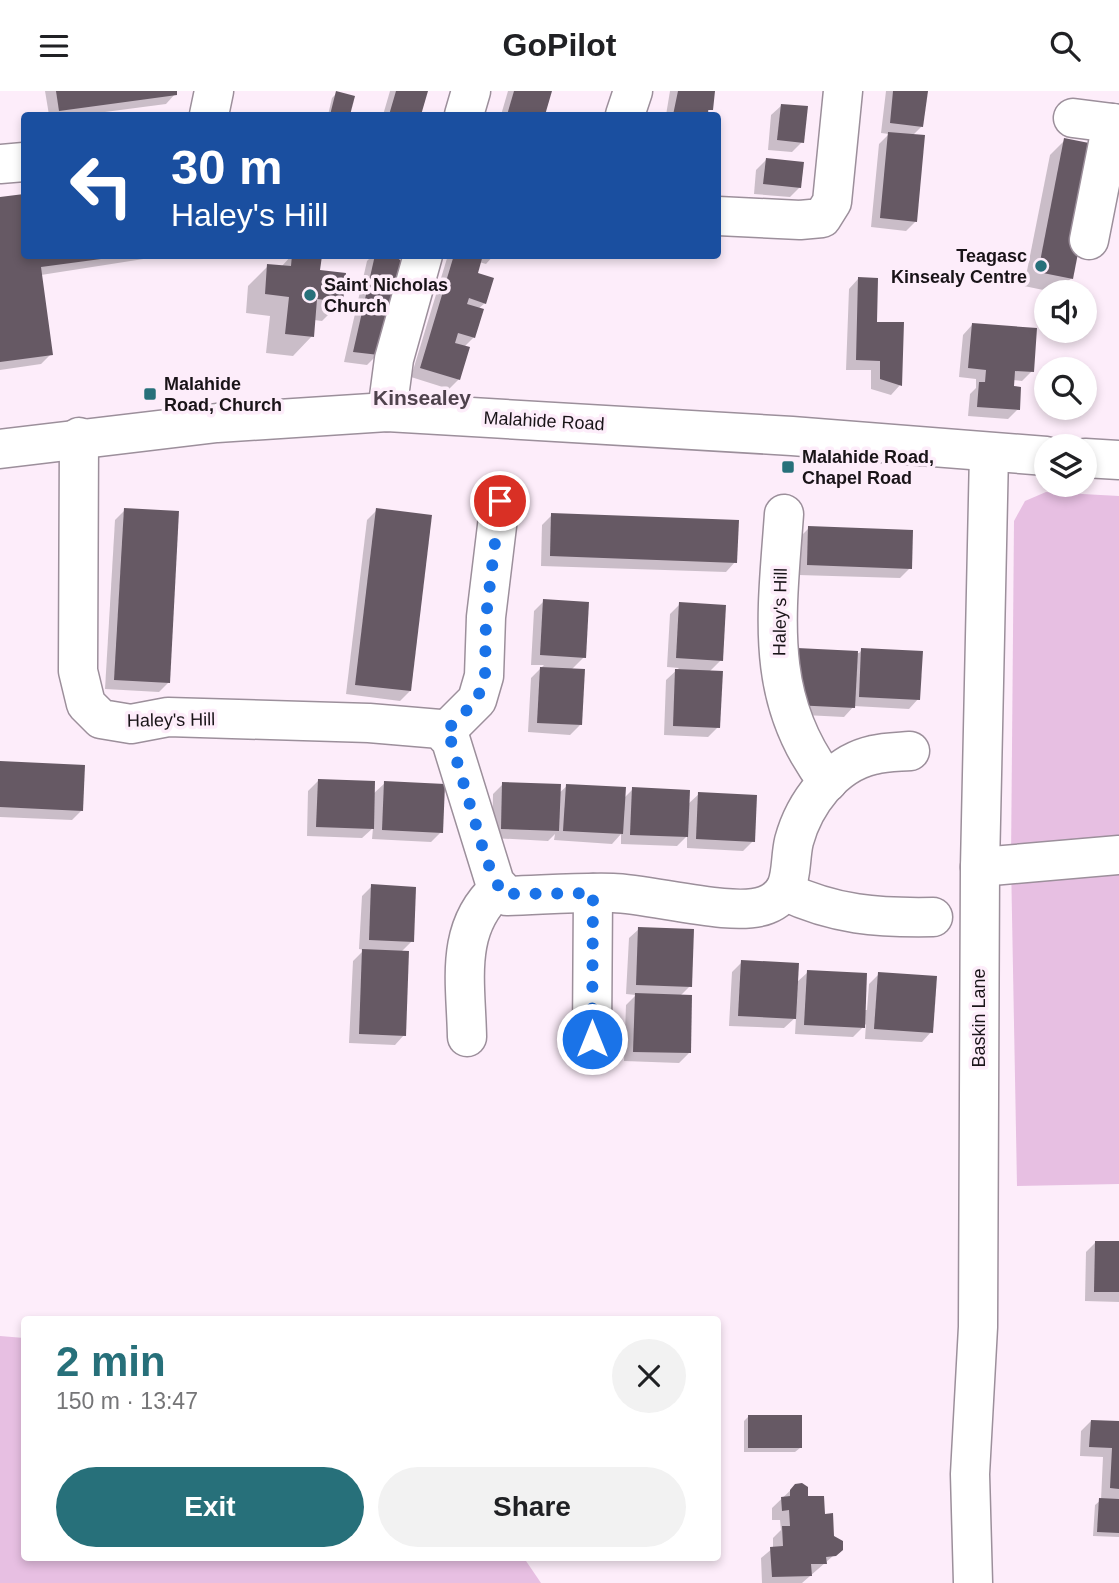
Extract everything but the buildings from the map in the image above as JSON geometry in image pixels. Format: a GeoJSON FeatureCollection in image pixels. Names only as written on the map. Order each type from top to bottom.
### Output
{"type":"FeatureCollection","features":[{"type":"Feature","properties":{"kind":"street"},"geometry":{"type":"LineString","coordinates":[[210,112],[214,91]]}},
{"type":"Feature","properties":{"kind":"street"},"geometry":{"type":"LineString","coordinates":[[465,112],[471,91]]}},
{"type":"Feature","properties":{"kind":"street"},"geometry":{"type":"LineString","coordinates":[[626,112],[633,91]]}},
{"type":"Feature","properties":{"kind":"street"},"geometry":{"type":"LineString","coordinates":[[721,216],[800,221],[822,218],[832,202],[842,91]]}},
{"type":"Feature","properties":{"kind":"street"},"geometry":{"type":"LineString","coordinates":[[1073,118],[1116,123],[1089,240]]}},
{"type":"Feature","properties":{"kind":"street"},"geometry":{"type":"LineString","coordinates":[[0,165],[21,162]]}},
{"type":"Feature","properties":{"kind":"street"},"geometry":{"type":"LineString","coordinates":[[387,412],[394,359],[423,259]]}},
{"type":"Feature","properties":{"kind":"street","name":"Malahide Road"},"geometry":{"type":"LineString","coordinates":[[0,449],[79,437],[387,412],[792,436],[1034,455]]}},
{"type":"Feature","properties":{"kind":"street","name":"Haley's Hill"},"geometry":{"type":"LineString","coordinates":[[79,437],[78,671],[86,704],[101,719],[131,724],[168,717],[369,723],[440,729],[444,733]]}},
{"type":"Feature","properties":{"kind":"street","name":"Baskin Lane"},"geometry":{"type":"LineString","coordinates":[[973,1583],[971,1474],[978,1327],[980,867],[989,453]]}},
{"type":"Feature","properties":{"kind":"street"},"geometry":{"type":"LineString","coordinates":[[1097,459],[1119,460]]}},
{"type":"Feature","properties":{"kind":"street"},"geometry":{"type":"LineString","coordinates":[[500,501],[486,617],[485,676],[477,700],[444,733],[451,741],[463,775],[486,859],[498,889],[507,896],[593,893],[652,895],[727,908],[765,905],[784,891],[790,881],[794,843],[803,815],[828,782],[842,769],[871,755],[910,751]]}},
{"type":"Feature","properties":{"kind":"street","name":"Haley's Hill"},"geometry":{"type":"LineString","coordinates":[[784,514],[777,618],[779,675],[791,717],[807,755],[828,782]]}},
{"type":"Feature","properties":{"kind":"street"},"geometry":{"type":"LineString","coordinates":[[980,867],[1119,855]]}},
{"type":"Feature","properties":{"kind":"street"},"geometry":{"type":"LineString","coordinates":[[467,1037],[467,937],[472,920],[482,904],[498,889]]}},
{"type":"Feature","properties":{"kind":"street"},"geometry":{"type":"LineString","coordinates":[[784,891],[811,904],[875,918],[933,917]]}},
{"type":"Feature","properties":{"kind":"street"},"geometry":{"type":"LineString","coordinates":[[592,1039],[593,893]]}},
{"type":"Feature","properties":{"kind":"shaded area"},"geometry":{"type":"Polygon","coordinates":[[[1119,496],[1119,1184],[1017,1186],[1011,861],[1014,521],[1025,501],[1034,497],[1119,496]]]}},
{"type":"Feature","properties":{"kind":"shaded area"},"geometry":{"type":"Polygon","coordinates":[[[0,1336],[21,1338],[21,1561],[526,1561],[541,1583],[0,1583],[0,1336]]]}},
{"type":"Feature","properties":{"kind":"place","name":"Teagasc Kinsealy Centre"},"geometry":{"type":"Point","coordinates":[1041,266]}},
{"type":"Feature","properties":{"kind":"place","name":"Saint Nicholas Church"},"geometry":{"type":"Point","coordinates":[310,295]}},
{"type":"Feature","properties":{"kind":"place","name":"Malahide Road, Church"},"geometry":{"type":"Point","coordinates":[150,394]}},
{"type":"Feature","properties":{"kind":"place","name":"Malahide Road, Chapel Road"},"geometry":{"type":"Point","coordinates":[788,467]}},
{"type":"Feature","properties":{"kind":"district","name":"Kinsealey"},"geometry":{"type":"Point","coordinates":[422,397]}},
{"type":"Feature","properties":{"kind":"route"},"geometry":{"type":"LineString","coordinates":[[500,501],[486,617],[485,676],[477,700],[444,733],[451,741],[486,859],[502,894],[593,893],[592,1039]]}}]}
